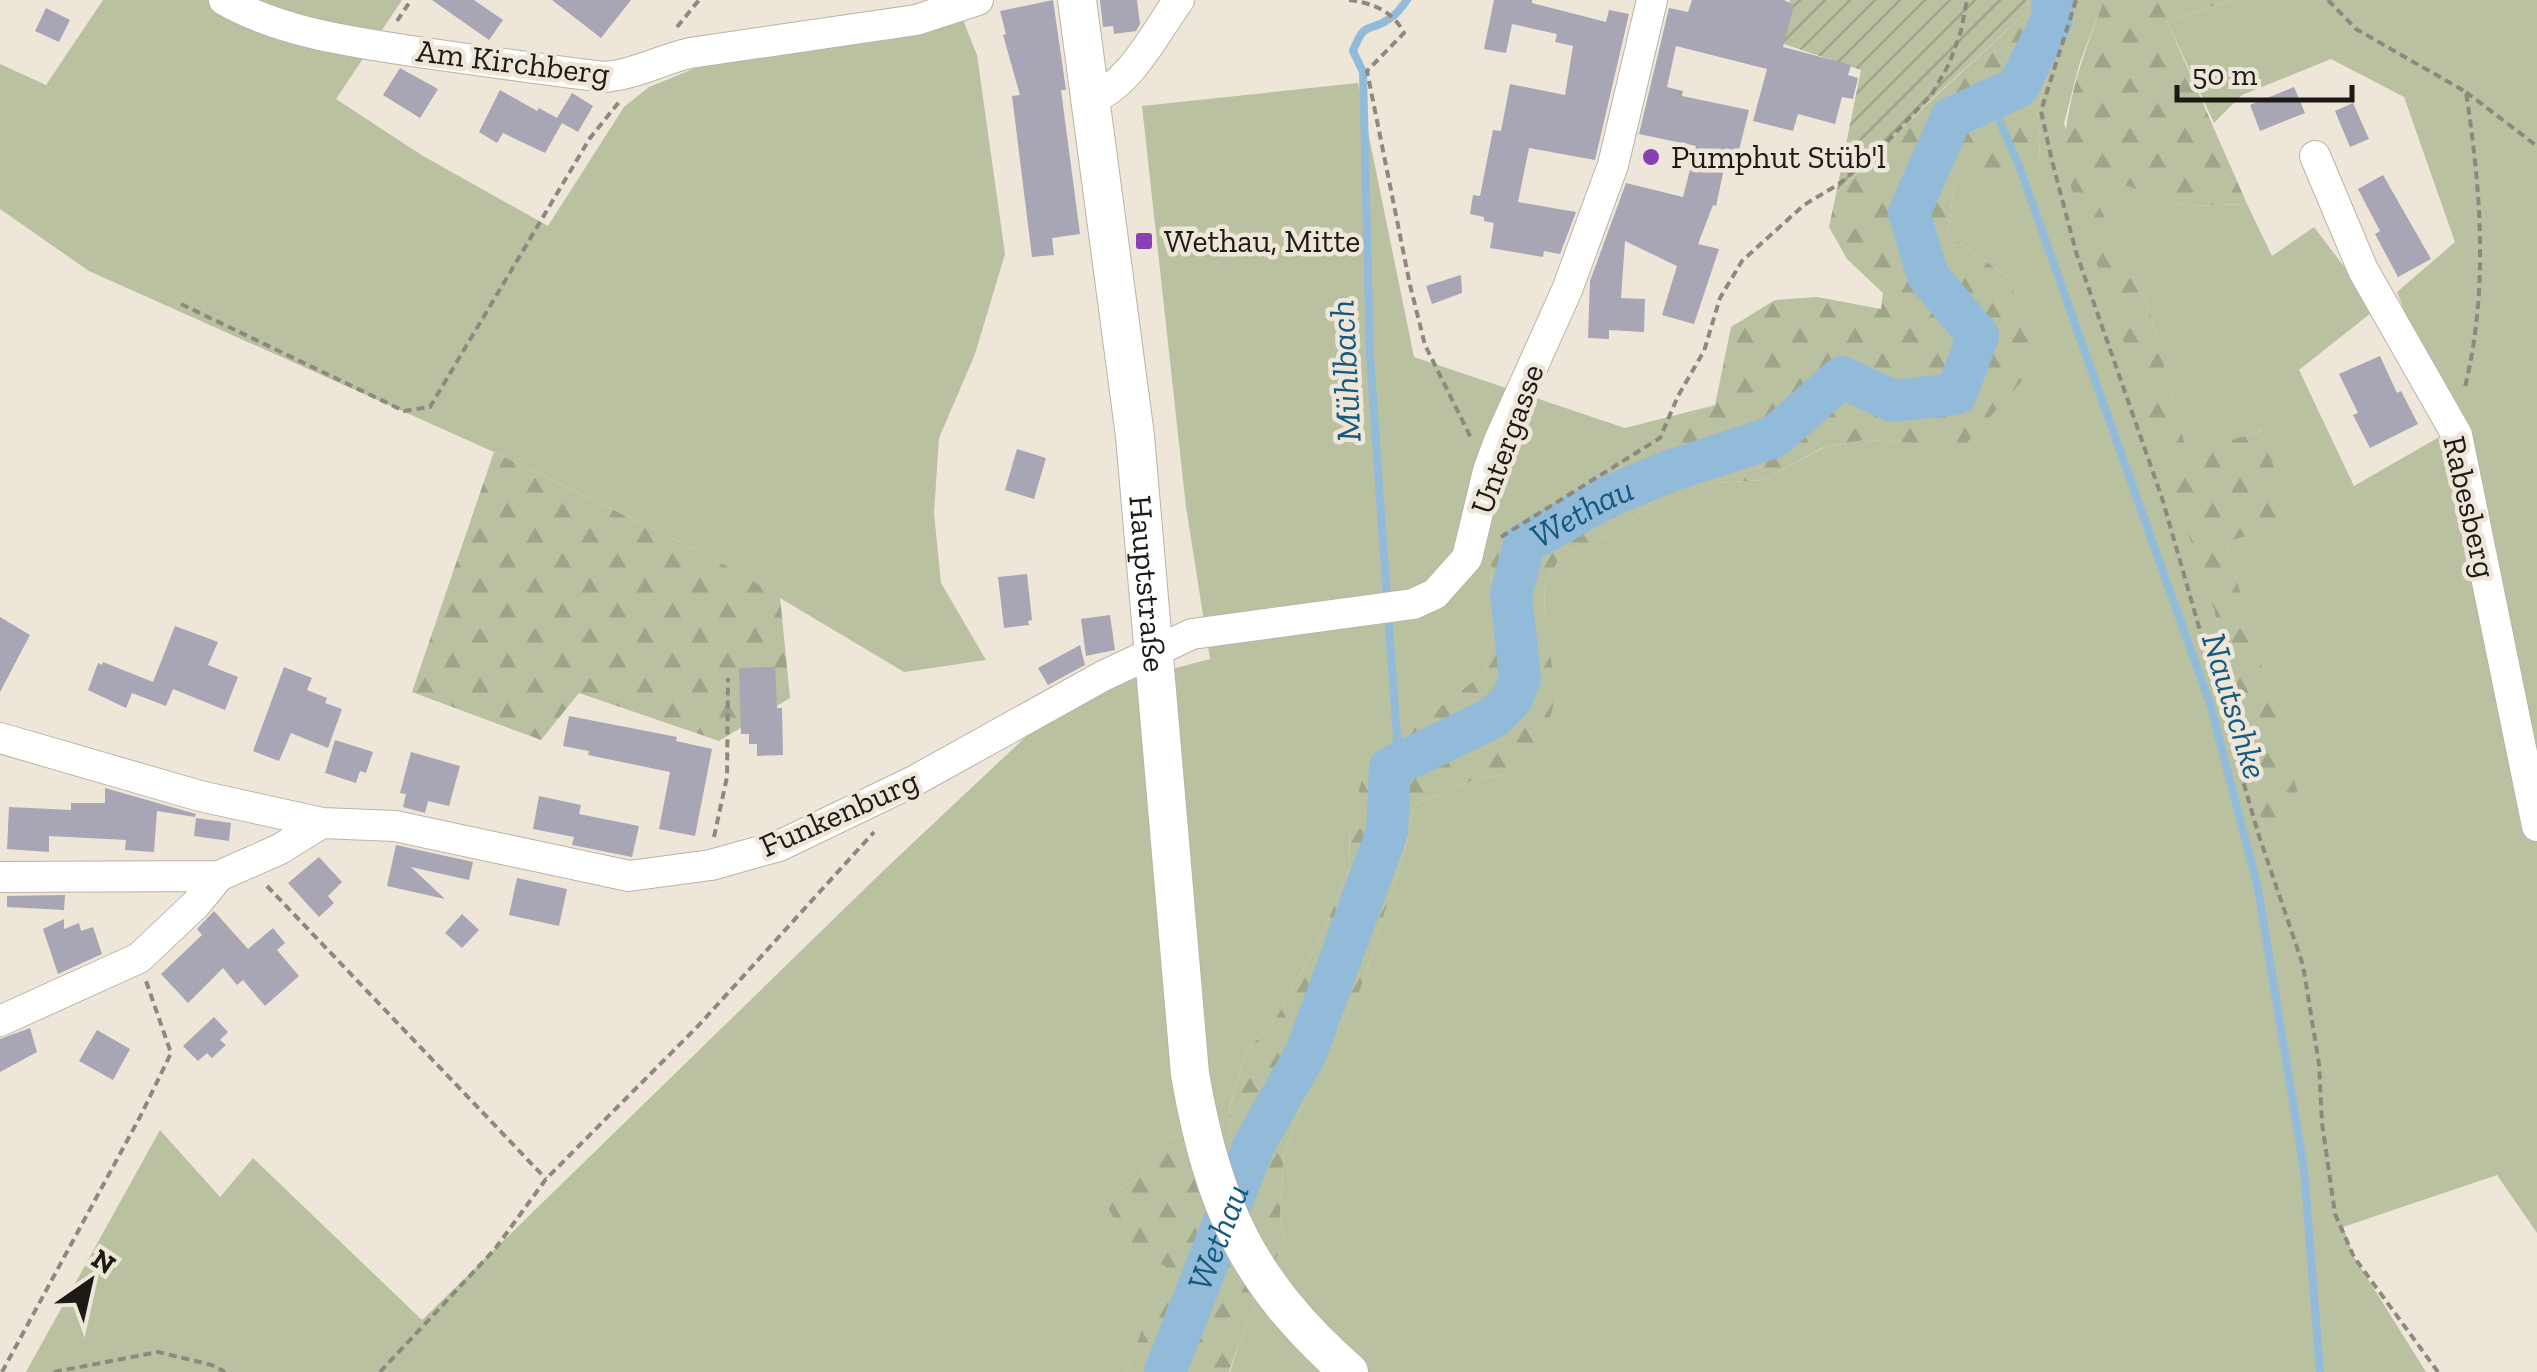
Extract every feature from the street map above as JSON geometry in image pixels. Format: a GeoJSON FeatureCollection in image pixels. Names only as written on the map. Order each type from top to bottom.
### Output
{"type":"FeatureCollection","features":[{"type":"Feature","properties":{"kind":"main road","name":"Hauptstraße"},"geometry":{"type":"LineString","coordinates":[[1077,0],[1135,436],[1190,1074],[1209,1168],[1246,1252],[1302,1326],[1349,1372]]}},
{"type":"Feature","properties":{"kind":"street"},"geometry":{"type":"LineString","coordinates":[[1090,100],[1106,94],[1124,77],[1179,0]]}},
{"type":"Feature","properties":{"kind":"street","name":"Untergasse"},"geometry":{"type":"LineString","coordinates":[[1152,650],[1196,634],[1413,604],[1434,594],[1467,558],[1488,471],[1567,290],[1613,165],[1652,0]]}},
{"type":"Feature","properties":{"kind":"street","name":"Am Kirchberg"},"geometry":{"type":"LineString","coordinates":[[229,3],[262,19],[313,33],[604,77],[626,76],[664,59],[690,53],[916,20],[962,1]]}},
{"type":"Feature","properties":{"kind":"street","name":"Rabesberg"},"geometry":{"type":"LineString","coordinates":[[2315,156],[2363,270],[2457,435],[2537,826]]}},
{"type":"Feature","properties":{"kind":"street","name":"Funkenburg"},"geometry":{"type":"LineString","coordinates":[[0,738],[200,796],[322,823],[395,826],[629,876],[711,865],[778,846],[914,781],[1152,650]]}},
{"type":"Feature","properties":{"kind":"street"},"geometry":{"type":"LineString","coordinates":[[0,877],[219,876],[280,850],[322,823]]}},
{"type":"Feature","properties":{"kind":"street"},"geometry":{"type":"LineString","coordinates":[[0,1021],[139,958],[196,904],[219,876]]}},
{"type":"Feature","properties":{"kind":"path"},"geometry":{"type":"LineString","coordinates":[[1349,0],[1370,3],[1389,14],[1404,33],[1367,71],[1425,345],[1488,471]]}},
{"type":"Feature","properties":{"kind":"path"},"geometry":{"type":"LineString","coordinates":[[1467,558],[1660,438],[1704,351],[1720,298],[1742,260],[1804,205],[1839,184],[1883,146],[1932,94],[1961,32],[1967,0]]}},
{"type":"Feature","properties":{"kind":"path"},"geometry":{"type":"LineString","coordinates":[[2076,0],[2040,111],[2076,252],[2162,498],[2258,834],[2303,964],[2320,1064],[2322,1124],[2335,1214],[2354,1257],[2438,1372]]}},
{"type":"Feature","properties":{"kind":"path"},"geometry":{"type":"LineString","coordinates":[[2328,0],[2356,29],[2466,92],[2537,146]]}},
{"type":"Feature","properties":{"kind":"path"},"geometry":{"type":"LineString","coordinates":[[182,304],[404,411],[430,407],[590,138],[644,69]]}},
{"type":"Feature","properties":{"kind":"path"},"geometry":{"type":"LineString","coordinates":[[2457,435],[2474,354],[2481,230],[2466,92]]}},
{"type":"Feature","properties":{"kind":"path"},"geometry":{"type":"LineString","coordinates":[[720,811],[727,777],[728,678]]}},
{"type":"Feature","properties":{"kind":"path"},"geometry":{"type":"LineString","coordinates":[[380,1372],[495,1248],[546,1179],[699,1026],[883,821]]}},
{"type":"Feature","properties":{"kind":"path"},"geometry":{"type":"LineString","coordinates":[[247,864],[546,1179]]}},
{"type":"Feature","properties":{"kind":"path"},"geometry":{"type":"LineString","coordinates":[[2,1372],[171,1053],[139,958]]}},
{"type":"Feature","properties":{"kind":"path"},"geometry":{"type":"LineString","coordinates":[[54,1372],[158,1352],[225,1372]]}},
{"type":"Feature","properties":{"kind":"green space"},"geometry":{"type":"Polygon","coordinates":[[[103,0],[402,0],[336,99],[423,156],[548,226],[624,107],[649,87],[703,65],[961,15],[977,55],[1005,254],[975,354],[939,438],[934,513],[941,583],[986,660],[904,672],[713,558],[494,452],[89,271],[0,209],[0,64],[46,85],[103,0]]]}},
{"type":"Feature","properties":{"kind":"green space"},"geometry":{"type":"Polygon","coordinates":[[[1790,0],[2028,0],[2029,10],[1925,105],[1836,194],[1861,70],[1781,43],[1790,0]]]}},
{"type":"Feature","properties":{"kind":"green space"},"geometry":{"type":"Polygon","coordinates":[[[2028,0],[2073,0],[2037,109],[2040,159],[1955,180],[1948,234],[2010,279],[2035,366],[1964,446],[1865,440],[1824,447],[1763,480],[1670,486],[1618,531],[1561,556],[1544,585],[1556,694],[1546,734],[1505,775],[1476,779],[1415,804],[1404,853],[1360,990],[1317,1063],[1284,1152],[1280,1219],[1284,1241],[1229,1372],[1126,1372],[1166,1266],[1135,1255],[1103,1200],[1140,1176],[1163,1138],[1231,1135],[1229,1109],[1246,1052],[1277,1016],[1320,939],[1350,868],[1349,825],[1370,752],[1435,711],[1486,671],[1494,629],[1491,564],[1512,529],[1562,498],[1603,481],[1634,455],[1662,441],[1681,417],[1715,405],[1731,327],[1775,300],[1817,297],[1881,309],[1883,293],[1847,259],[1829,227],[1836,194],[2029,10],[2028,0]]]}},
{"type":"Feature","properties":{"kind":"green space"},"geometry":{"type":"Polygon","coordinates":[[[2073,0],[2104,0],[2080,62],[2064,123],[2214,610],[2264,829],[2299,800],[2226,542],[2261,431],[2187,453],[2149,308],[2081,170],[2187,206],[2247,204],[2272,256],[2314,227],[2376,309],[2299,370],[2354,486],[2460,425],[2415,339],[2397,292],[2455,242],[2404,97],[2331,59],[2242,95],[2214,123],[2167,21],[2231,0],[2537,0],[2537,1233],[2497,1175],[2343,1227],[2354,1257],[2426,1372],[1230,1372],[1284,1241],[1280,1219],[1284,1152],[1317,1063],[1360,990],[1404,853],[1415,804],[1476,779],[1505,775],[1545,620],[1544,585],[1561,556],[1618,531],[1670,486],[1763,480],[1825,447],[1865,440],[1964,445],[2010,279],[1948,234],[1955,180],[2040,158],[2037,109],[2073,0]]]}},
{"type":"Feature","properties":{"kind":"green space"},"geometry":{"type":"Polygon","coordinates":[[[2104,0],[2231,0],[2167,21],[2247,204],[2187,206],[2082,171],[2149,308],[2187,452],[2262,431],[2292,522],[2226,542],[2300,800],[2264,830],[2214,610],[2063,163],[2071,100],[2104,0]]]}},
{"type":"Feature","properties":{"kind":"green space"},"geometry":{"type":"Polygon","coordinates":[[[1358,83],[1414,357],[1625,428],[1715,405],[1681,417],[1662,441],[1634,455],[1603,481],[1562,498],[1491,564],[1494,630],[1486,671],[1435,711],[1349,825],[1350,868],[1320,939],[1277,1016],[1246,1052],[1229,1108],[1231,1136],[1163,1138],[1140,1176],[1103,1200],[1135,1254],[1167,1266],[1126,1372],[26,1372],[160,1130],[220,1197],[253,1158],[422,1320],[1034,729],[1111,685],[1210,659],[1186,507],[1142,106],[1358,83]]]}},
{"type":"Feature","properties":{"kind":"green space"},"geometry":{"type":"Polygon","coordinates":[[[494,452],[713,558],[780,597],[790,698],[719,741],[579,693],[541,740],[412,692],[494,452]]]}},
{"type":"Feature","properties":{"kind":"building"},"geometry":{"type":"Polygon","coordinates":[[[432,0],[474,0],[503,20],[489,40],[432,0]]]}},
{"type":"Feature","properties":{"kind":"building"},"geometry":{"type":"Polygon","coordinates":[[[552,0],[631,0],[601,38],[552,0]]]}},
{"type":"Feature","properties":{"kind":"building"},"geometry":{"type":"Polygon","coordinates":[[[1053,0],[1080,234],[1052,238],[1054,255],[1032,257],[1012,96],[1020,95],[1000,11],[1053,0]]]}},
{"type":"Feature","properties":{"kind":"building"},"geometry":{"type":"Polygon","coordinates":[[[1100,0],[1137,0],[1140,24],[1136,31],[1114,34],[1113,26],[1103,27],[1100,0]]]}},
{"type":"Feature","properties":{"kind":"building"},"geometry":{"type":"Polygon","coordinates":[[[1494,0],[1532,0],[1606,22],[1609,10],[1629,14],[1595,160],[1529,148],[1518,202],[1576,212],[1560,254],[1544,251],[1543,257],[1490,248],[1494,223],[1470,214],[1473,195],[1480,196],[1493,130],[1501,131],[1510,84],[1565,95],[1573,46],[1555,42],[1557,34],[1512,24],[1506,53],[1484,49],[1494,0]]]}},
{"type":"Feature","properties":{"kind":"building"},"geometry":{"type":"Polygon","coordinates":[[[1692,0],[1784,0],[1794,5],[1783,47],[1851,65],[1848,75],[1858,78],[1853,99],[1842,97],[1835,124],[1798,114],[1793,131],[1753,121],[1767,69],[1676,46],[1667,87],[1683,91],[1682,96],[1749,110],[1735,166],[1725,164],[1716,206],[1713,205],[1698,244],[1719,249],[1694,324],[1662,315],[1677,266],[1625,241],[1621,298],[1645,299],[1644,332],[1609,330],[1609,339],[1588,338],[1590,281],[1626,183],[1683,197],[1696,146],[1639,134],[1669,8],[1688,12],[1692,0]]]}},
{"type":"Feature","properties":{"kind":"building"},"geometry":{"type":"Polygon","coordinates":[[[46,8],[70,20],[59,42],[35,31],[46,8]]]}},
{"type":"Feature","properties":{"kind":"building"},"geometry":{"type":"Polygon","coordinates":[[[400,68],[438,89],[420,118],[383,95],[400,68]]]}},
{"type":"Feature","properties":{"kind":"building"},"geometry":{"type":"Polygon","coordinates":[[[2294,87],[2305,113],[2260,131],[2250,105],[2294,87]]]}},
{"type":"Feature","properties":{"kind":"building"},"geometry":{"type":"Polygon","coordinates":[[[500,90],[557,118],[572,93],[593,106],[578,132],[562,123],[545,153],[503,133],[497,143],[479,132],[500,90]]]}},
{"type":"Feature","properties":{"kind":"building"},"geometry":{"type":"Polygon","coordinates":[[[2353,103],[2369,139],[2350,147],[2335,111],[2353,103]]]}},
{"type":"Feature","properties":{"kind":"building"},"geometry":{"type":"Polygon","coordinates":[[[2383,175],[2431,259],[2398,277],[2375,234],[2380,231],[2358,189],[2383,175]]]}},
{"type":"Feature","properties":{"kind":"building"},"geometry":{"type":"Polygon","coordinates":[[[1461,275],[1462,293],[1432,304],[1426,286],[1461,275]]]}},
{"type":"Feature","properties":{"kind":"building"},"geometry":{"type":"Polygon","coordinates":[[[2380,356],[2397,393],[2401,391],[2418,424],[2370,448],[2339,374],[2380,356]]]}},
{"type":"Feature","properties":{"kind":"building"},"geometry":{"type":"Polygon","coordinates":[[[1017,449],[1046,458],[1034,499],[1005,490],[1017,449]]]}},
{"type":"Feature","properties":{"kind":"building"},"geometry":{"type":"Polygon","coordinates":[[[1027,574],[1032,620],[1029,625],[1004,628],[998,577],[1027,574]]]}},
{"type":"Feature","properties":{"kind":"building"},"geometry":{"type":"Polygon","coordinates":[[[1110,615],[1115,650],[1086,656],[1081,619],[1110,615]]]}},
{"type":"Feature","properties":{"kind":"building"},"geometry":{"type":"Polygon","coordinates":[[[0,617],[30,635],[0,692],[0,617]]]}},
{"type":"Feature","properties":{"kind":"building"},"geometry":{"type":"Polygon","coordinates":[[[175,626],[218,642],[208,665],[238,677],[225,710],[173,689],[166,706],[132,693],[126,708],[88,690],[98,663],[103,662],[153,682],[175,626]]]}},
{"type":"Feature","properties":{"kind":"building"},"geometry":{"type":"Polygon","coordinates":[[[1080,645],[1085,665],[1048,685],[1038,668],[1080,645]]]}},
{"type":"Feature","properties":{"kind":"building"},"geometry":{"type":"Polygon","coordinates":[[[284,667],[312,678],[307,690],[342,709],[328,748],[291,733],[279,761],[253,751],[284,667]]]}},
{"type":"Feature","properties":{"kind":"building"},"geometry":{"type":"Polygon","coordinates":[[[775,667],[777,708],[782,708],[783,755],[757,756],[757,744],[749,744],[749,734],[741,734],[739,668],[775,667]]]}},
{"type":"Feature","properties":{"kind":"building"},"geometry":{"type":"Polygon","coordinates":[[[569,716],[677,737],[676,741],[712,749],[695,836],[659,829],[670,772],[563,746],[569,716]]]}},
{"type":"Feature","properties":{"kind":"building"},"geometry":{"type":"Polygon","coordinates":[[[335,740],[373,752],[366,773],[360,771],[356,783],[325,773],[335,740]]]}},
{"type":"Feature","properties":{"kind":"building"},"geometry":{"type":"Polygon","coordinates":[[[411,752],[460,766],[449,806],[428,801],[425,813],[403,807],[406,794],[400,793],[411,752]]]}},
{"type":"Feature","properties":{"kind":"building"},"geometry":{"type":"Polygon","coordinates":[[[105,788],[196,814],[195,817],[157,811],[154,852],[125,850],[126,840],[49,836],[49,852],[7,849],[9,807],[71,810],[71,803],[105,803],[105,788]]]}},
{"type":"Feature","properties":{"kind":"building"},"geometry":{"type":"Polygon","coordinates":[[[539,796],[581,805],[579,814],[639,826],[632,857],[572,845],[574,837],[533,829],[539,796]]]}},
{"type":"Feature","properties":{"kind":"building"},"geometry":{"type":"Polygon","coordinates":[[[196,818],[231,823],[229,841],[194,836],[196,818]]]}},
{"type":"Feature","properties":{"kind":"building"},"geometry":{"type":"Polygon","coordinates":[[[396,845],[473,862],[469,880],[411,867],[445,899],[387,886],[396,845]]]}},
{"type":"Feature","properties":{"kind":"building"},"geometry":{"type":"Polygon","coordinates":[[[319,857],[342,882],[328,896],[334,903],[319,917],[288,883],[319,857]]]}},
{"type":"Feature","properties":{"kind":"building"},"geometry":{"type":"Polygon","coordinates":[[[517,878],[567,889],[559,926],[509,915],[517,878]]]}},
{"type":"Feature","properties":{"kind":"building"},"geometry":{"type":"Polygon","coordinates":[[[65,895],[64,910],[7,907],[7,896],[65,895]]]}},
{"type":"Feature","properties":{"kind":"building"},"geometry":{"type":"Polygon","coordinates":[[[214,911],[248,949],[273,928],[285,943],[277,950],[299,976],[265,1006],[243,980],[237,985],[223,968],[188,1003],[161,974],[202,935],[197,929],[214,911]]]}},
{"type":"Feature","properties":{"kind":"building"},"geometry":{"type":"Polygon","coordinates":[[[462,914],[479,930],[462,948],[445,933],[462,914]]]}},
{"type":"Feature","properties":{"kind":"building"},"geometry":{"type":"Polygon","coordinates":[[[64,919],[64,929],[79,923],[81,931],[93,927],[102,954],[58,974],[43,929],[64,919]]]}},
{"type":"Feature","properties":{"kind":"building"},"geometry":{"type":"Polygon","coordinates":[[[214,1017],[228,1032],[220,1040],[226,1045],[212,1058],[207,1053],[198,1061],[183,1046],[214,1017]]]}},
{"type":"Feature","properties":{"kind":"building"},"geometry":{"type":"Polygon","coordinates":[[[30,1028],[37,1052],[0,1072],[0,1039],[30,1028]]]}},
{"type":"Feature","properties":{"kind":"building"},"geometry":{"type":"Polygon","coordinates":[[[97,1030],[130,1049],[113,1080],[79,1061],[97,1030]]]}},
{"type":"Feature","properties":{"kind":"waterway","name":"Mühlbach"},"geometry":{"type":"LineString","coordinates":[[1387,599],[1370,356],[1363,72],[1353,51],[1365,30],[1392,17],[1407,0]]}},
{"type":"Feature","properties":{"kind":"waterway","name":"Wethau"},"geometry":{"type":"LineString","coordinates":[[1165,1372],[1254,1145],[1306,1053],[1387,832],[1390,768],[1494,717],[1512,699],[1520,678],[1511,595],[1524,544],[1605,498],[1670,471],[1774,437],[1842,377],[1892,401],[1956,394],[1978,336],[1928,276],[1909,213],[1951,118],[2018,87],[2052,20],[2053,0]]}},
{"type":"Feature","properties":{"kind":"waterway","name":"Nautschke"},"geometry":{"type":"LineString","coordinates":[[2018,87],[1998,118],[2018,163],[2211,707],[2258,889],[2304,1170],[2320,1372]]}},
{"type":"Feature","properties":{"kind":"waterway","name":"Mühlbach"},"geometry":{"type":"LineString","coordinates":[[1388,613],[1397,738],[1390,768]]}},
{"type":"Feature","properties":{"kind":"place","name":"Pumphut Stüb'l"},"geometry":{"type":"Point","coordinates":[1651,157]}},
{"type":"Feature","properties":{"kind":"place","name":"Wethau, Mitte"},"geometry":{"type":"Point","coordinates":[1144,241]}}]}
